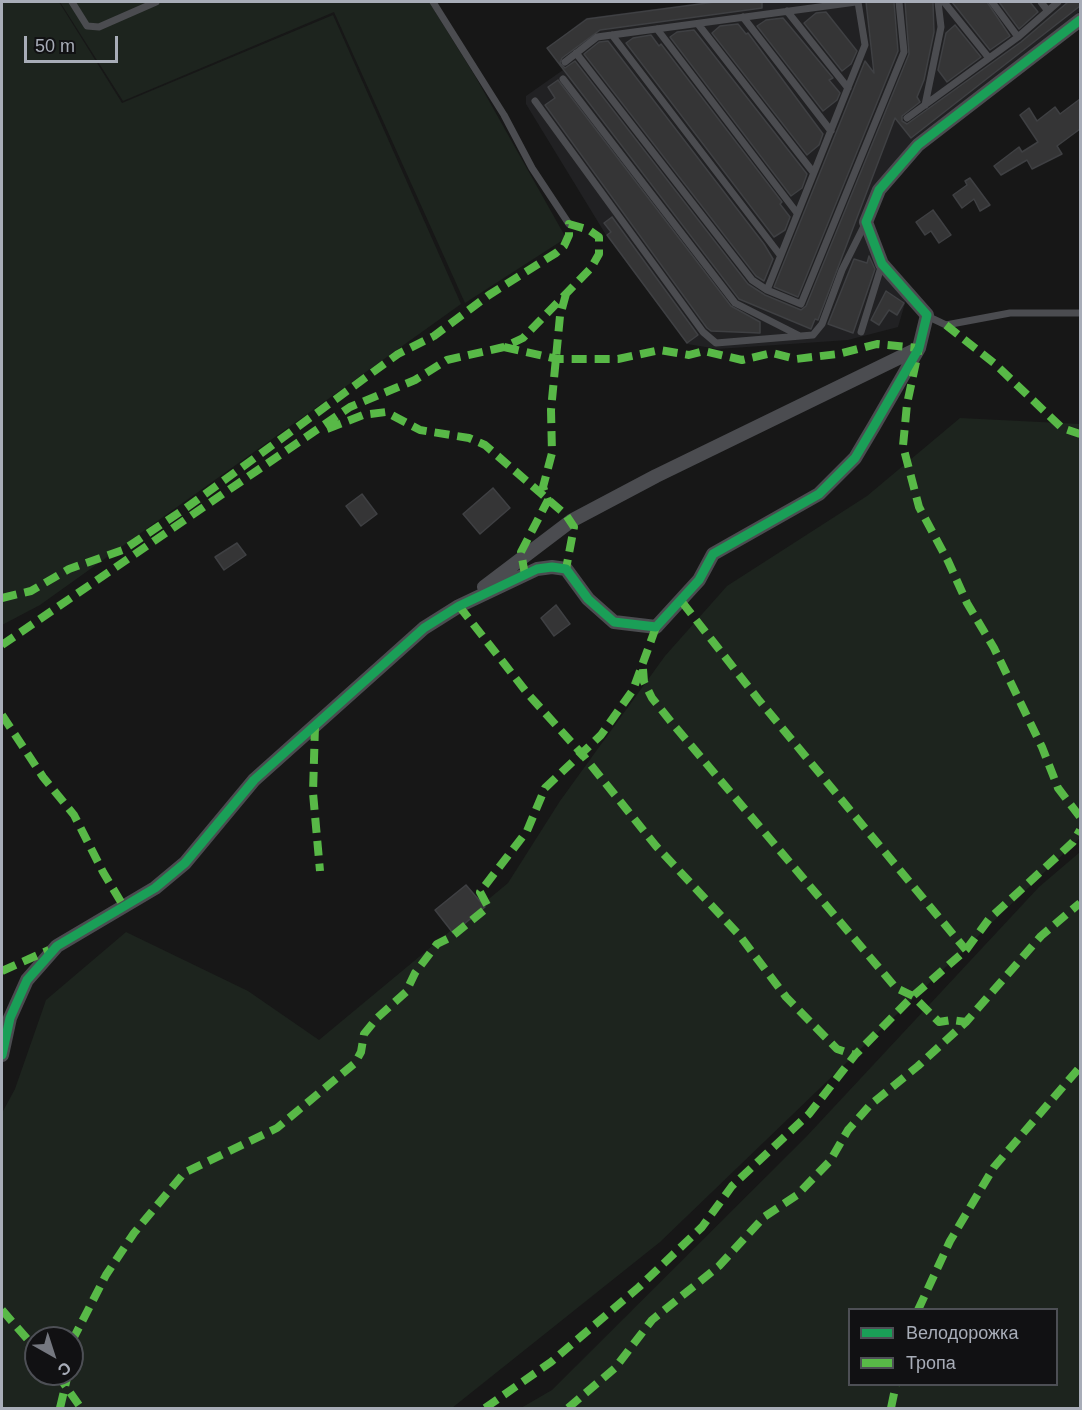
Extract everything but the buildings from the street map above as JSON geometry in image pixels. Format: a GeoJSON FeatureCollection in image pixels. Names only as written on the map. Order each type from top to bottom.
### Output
{"type":"FeatureCollection","features":[{"type":"Feature","properties":{"kind":"street"},"geometry":{"type":"LineString","coordinates":[[459,606],[537,569],[552,567],[566,569],[588,599],[614,622],[656,627],[699,580],[713,554],[819,494],[855,458],[920,348],[927,315],[882,264],[866,222],[879,190],[918,145],[1080,20]]}},
{"type":"Feature","properties":{"kind":"street"},"geometry":{"type":"LineString","coordinates":[[2,1055],[10,1018],[27,980],[57,946],[155,888],[185,863],[225,812],[293,743],[340,705],[424,628],[459,606],[571,521],[656,476],[920,348]]}},
{"type":"Feature","properties":{"kind":"lane"},"geometry":{"type":"LineString","coordinates":[[72,2],[87,26],[99,27],[156,2]]}},
{"type":"Feature","properties":{"kind":"lane"},"geometry":{"type":"LineString","coordinates":[[433,2],[504,115],[527,160],[569,225]]}},
{"type":"Feature","properties":{"kind":"lane"},"geometry":{"type":"LineString","coordinates":[[565,62],[597,37],[857,2],[865,45],[766,290]]}},
{"type":"Feature","properties":{"kind":"lane"},"geometry":{"type":"LineString","coordinates":[[576,53],[752,280],[766,290],[801,304],[904,52],[899,2]]}},
{"type":"Feature","properties":{"kind":"lane"},"geometry":{"type":"LineString","coordinates":[[925,105],[941,27],[938,2]]}},
{"type":"Feature","properties":{"kind":"lane"},"geometry":{"type":"LineString","coordinates":[[944,2],[989,58]]}},
{"type":"Feature","properties":{"kind":"lane"},"geometry":{"type":"LineString","coordinates":[[992,2],[1018,37]]}},
{"type":"Feature","properties":{"kind":"lane"},"geometry":{"type":"LineString","coordinates":[[1041,2],[1048,11]]}},
{"type":"Feature","properties":{"kind":"lane"},"geometry":{"type":"LineString","coordinates":[[907,118],[1018,37],[1058,2]]}},
{"type":"Feature","properties":{"kind":"lane"},"geometry":{"type":"LineString","coordinates":[[787,11],[848,88]]}},
{"type":"Feature","properties":{"kind":"lane"},"geometry":{"type":"LineString","coordinates":[[743,17],[831,131]]}},
{"type":"Feature","properties":{"kind":"lane"},"geometry":{"type":"LineString","coordinates":[[698,24],[813,172]]}},
{"type":"Feature","properties":{"kind":"lane"},"geometry":{"type":"LineString","coordinates":[[657,29],[797,213]]}},
{"type":"Feature","properties":{"kind":"lane"},"geometry":{"type":"LineString","coordinates":[[612,35],[780,255]]}},
{"type":"Feature","properties":{"kind":"lane"},"geometry":{"type":"LineString","coordinates":[[563,80],[735,303],[801,336]]}},
{"type":"Feature","properties":{"kind":"lane"},"geometry":{"type":"LineString","coordinates":[[535,102],[703,332],[716,343],[813,335],[822,324],[842,270],[866,222]]}},
{"type":"Feature","properties":{"kind":"lane"},"geometry":{"type":"LineString","coordinates":[[861,332],[882,264]]}},
{"type":"Feature","properties":{"kind":"lane"},"geometry":{"type":"LineString","coordinates":[[927,315],[946,325],[1010,313],[1080,313]]}},
{"type":"Feature","properties":{"kind":"shaded area"},"geometry":{"type":"Polygon","coordinates":[[[2,2],[59,2],[122,103],[333,15],[461,304],[40,605],[2,625],[2,2]]]}},
{"type":"Feature","properties":{"kind":"shaded area"},"geometry":{"type":"Polygon","coordinates":[[[60,2],[429,2],[475,76],[566,238],[465,303],[334,12],[123,101],[60,2]]]}},
{"type":"Feature","properties":{"kind":"shaded area"},"geometry":{"type":"Polygon","coordinates":[[[706,2],[1080,2],[1080,10],[1072,21],[913,140],[876,186],[861,223],[906,300],[898,327],[848,340],[718,349],[687,344],[606,235],[526,104],[526,96],[563,70],[547,48],[586,18],[706,2]]]}},
{"type":"Feature","properties":{"kind":"shaded area"},"geometry":{"type":"Polygon","coordinates":[[[960,418],[1080,424],[1080,838],[660,1242],[452,1408],[2,1408],[2,1113],[15,1089],[46,1000],[126,932],[248,991],[319,1040],[508,883],[560,801],[665,656],[727,586],[867,496],[960,418]]]}},
{"type":"Feature","properties":{"kind":"shaded area"},"geometry":{"type":"Polygon","coordinates":[[[1080,852],[1080,1408],[521,1408],[552,1390],[806,1137],[1039,887],[1080,852]]]}},
{"type":"Feature","properties":{"kind":"marked path"},"geometry":{"type":"LineString","coordinates":[[2,598],[31,591],[69,569],[123,550],[183,510],[398,354],[434,336],[489,295],[556,253],[564,246],[569,235],[569,224],[589,230],[599,237],[599,254],[591,268],[523,338],[504,347],[447,360],[415,380],[350,407],[2,645]]}},
{"type":"Feature","properties":{"kind":"marked path"},"geometry":{"type":"LineString","coordinates":[[525,575],[521,552],[548,500],[543,487],[552,453],[551,410],[560,316],[566,294]]}},
{"type":"Feature","properties":{"kind":"marked path"},"geometry":{"type":"LineString","coordinates":[[946,325],[995,364],[1062,428],[1080,434]]}},
{"type":"Feature","properties":{"kind":"marked path"},"geometry":{"type":"LineString","coordinates":[[504,347],[557,359],[618,359],[660,350],[689,355],[704,351],[742,360],[772,353],[796,359],[838,354],[877,344],[919,348],[907,404],[903,446],[919,507],[967,603],[994,648],[1042,747],[1058,788],[1080,817]]}},
{"type":"Feature","properties":{"kind":"marked path"},"geometry":{"type":"LineString","coordinates":[[327,429],[363,415],[386,412],[420,430],[469,438],[485,445],[566,515],[574,527],[566,569]]}},
{"type":"Feature","properties":{"kind":"marked path"},"geometry":{"type":"LineString","coordinates":[[682,602],[758,699],[966,950]]}},
{"type":"Feature","properties":{"kind":"marked path"},"geometry":{"type":"LineString","coordinates":[[459,606],[528,694],[582,754],[656,846],[740,936],[786,997],[837,1049],[855,1055]]}},
{"type":"Feature","properties":{"kind":"marked path"},"geometry":{"type":"LineString","coordinates":[[80,1326],[106,1275],[134,1233],[184,1173],[277,1128],[355,1063],[361,1052],[364,1034],[377,1018],[406,992],[415,973],[437,944],[451,937],[488,907],[480,892],[527,831],[545,788],[601,735],[633,690],[656,627]]}},
{"type":"Feature","properties":{"kind":"marked path"},"geometry":{"type":"LineString","coordinates":[[643,669],[644,682],[652,698],[896,988],[913,996],[939,1022],[952,1020],[966,1022]]}},
{"type":"Feature","properties":{"kind":"marked path"},"geometry":{"type":"LineString","coordinates":[[2,715],[43,777],[74,815],[124,907]]}},
{"type":"Feature","properties":{"kind":"marked path"},"geometry":{"type":"LineString","coordinates":[[315,726],[313,793],[320,871]]}},
{"type":"Feature","properties":{"kind":"marked path"},"geometry":{"type":"LineString","coordinates":[[485,1408],[551,1362],[639,1287],[702,1227],[732,1186],[809,1114],[855,1055],[913,996],[966,950],[989,919],[1073,842],[1080,830]]}},
{"type":"Feature","properties":{"kind":"marked path"},"geometry":{"type":"LineString","coordinates":[[568,1408],[615,1368],[652,1320],[719,1266],[764,1217],[797,1195],[830,1161],[848,1130],[870,1105],[918,1066],[966,1022],[1041,936],[1080,903]]}},
{"type":"Feature","properties":{"kind":"marked path"},"geometry":{"type":"LineString","coordinates":[[2,971],[49,950]]}},
{"type":"Feature","properties":{"kind":"marked path"},"geometry":{"type":"LineString","coordinates":[[919,1308],[950,1241],[994,1167],[1080,1067]]}},
{"type":"Feature","properties":{"kind":"marked path"},"geometry":{"type":"LineString","coordinates":[[2,1310],[24,1335]]}},
{"type":"Feature","properties":{"kind":"marked path"},"geometry":{"type":"LineString","coordinates":[[65,1386],[81,1408]]}},
{"type":"Feature","properties":{"kind":"marked path"},"geometry":{"type":"LineString","coordinates":[[60,1408],[65,1386]]}},
{"type":"Feature","properties":{"kind":"marked path"},"geometry":{"type":"LineString","coordinates":[[891,1408],[896,1386]]}},
{"type":"Feature","properties":{"kind":"cycle path"},"geometry":{"type":"LineString","coordinates":[[2,1055],[10,1018],[27,980],[57,946],[155,888],[185,863],[254,780],[424,628],[459,606],[537,569],[552,567],[566,569],[588,599],[614,622],[656,627],[699,580],[713,554],[819,494],[855,458],[919,348],[927,315],[882,264],[866,222],[879,190],[918,145],[1080,20]]}}]}
